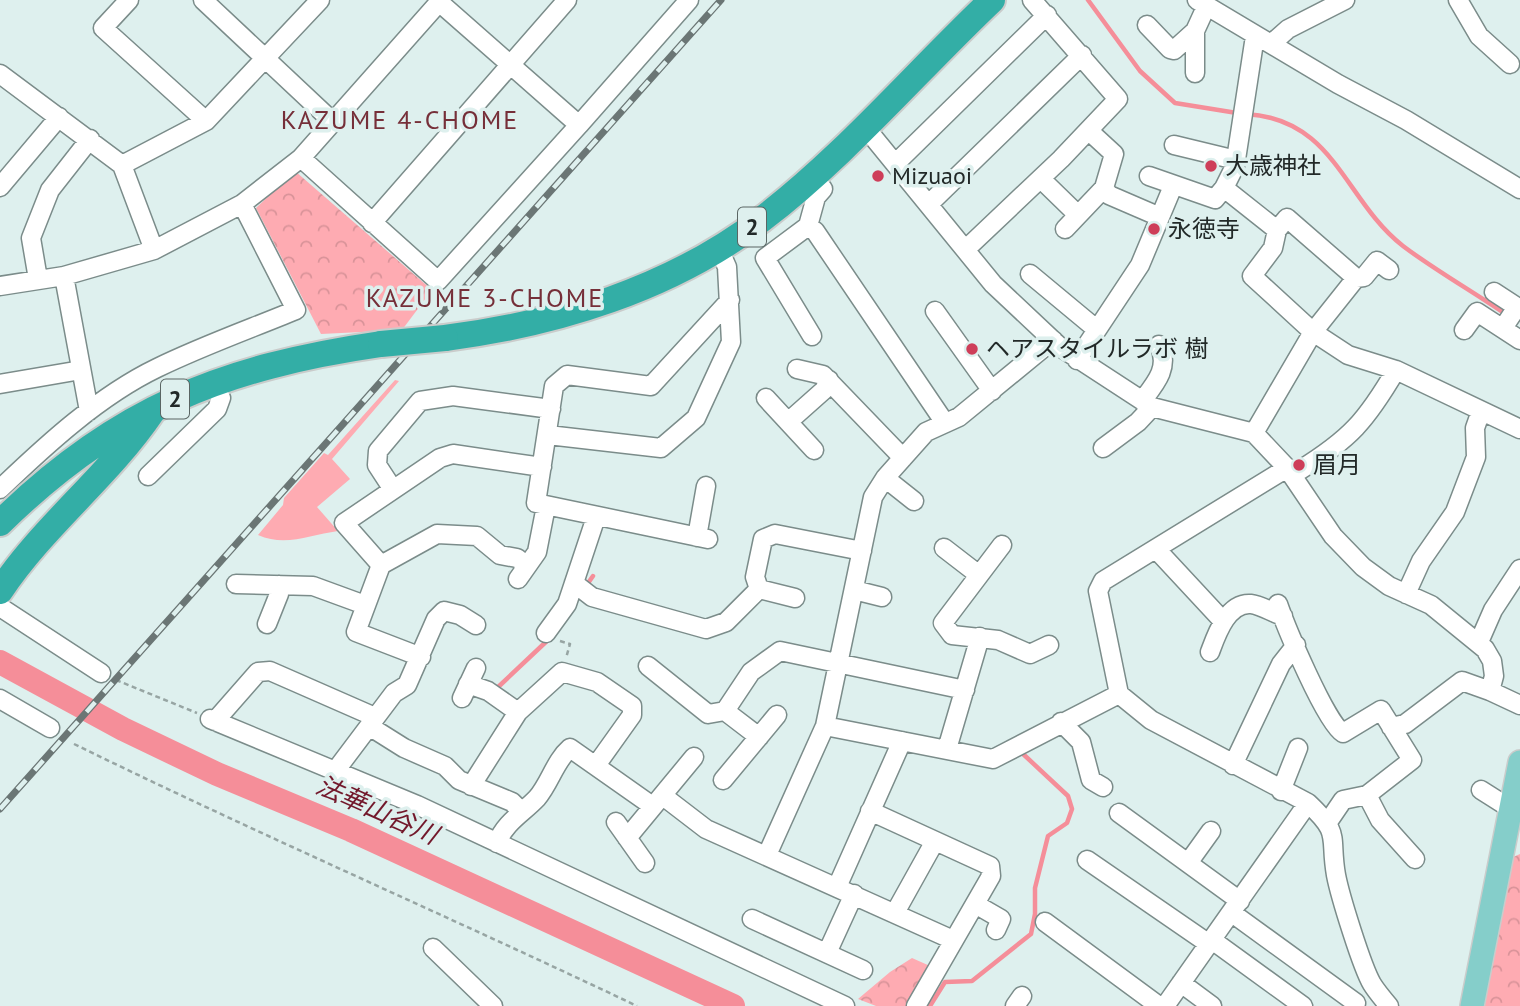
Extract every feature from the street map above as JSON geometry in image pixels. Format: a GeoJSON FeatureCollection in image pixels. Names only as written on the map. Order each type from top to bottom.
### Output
{"type":"FeatureCollection","features":[{"type":"Feature","properties":{"kind":"highway","name":"2"},"geometry":{"type":"LineString","coordinates":[[0,523],[66,464],[155,408],[213,382],[283,360],[381,344],[488,332],[563,315],[637,289],[719,249],[758,223],[813,176],[992,0]]}},
{"type":"Feature","properties":{"kind":"highway"},"geometry":{"type":"LineString","coordinates":[[4,585],[62,514],[133,440],[155,408]]}},
{"type":"Feature","properties":{"kind":"main road"},"geometry":{"type":"LineString","coordinates":[[1472,1006],[1512,842],[1511,809],[1520,762]]}},
{"type":"Feature","properties":{"kind":"street"},"geometry":{"type":"LineString","coordinates":[[129,0],[103,28],[206,121]]}},
{"type":"Feature","properties":{"kind":"street"},"geometry":{"type":"LineString","coordinates":[[122,164],[206,121],[320,0]]}},
{"type":"Feature","properties":{"kind":"street"},"geometry":{"type":"LineString","coordinates":[[372,223],[567,0]]}},
{"type":"Feature","properties":{"kind":"street"},"geometry":{"type":"LineString","coordinates":[[301,159],[438,281],[689,0]]}},
{"type":"Feature","properties":{"kind":"street"},"geometry":{"type":"LineString","coordinates":[[966,249],[1041,179],[1118,99],[1032,0]]}},
{"type":"Feature","properties":{"kind":"street"},"geometry":{"type":"LineString","coordinates":[[1263,40],[1345,0]]}},
{"type":"Feature","properties":{"kind":"street"},"geometry":{"type":"LineString","coordinates":[[1458,0],[1479,36],[1510,64]]}},
{"type":"Feature","properties":{"kind":"street"},"geometry":{"type":"LineString","coordinates":[[0,286],[64,276],[154,250],[242,204],[301,159],[440,1],[579,125]]}},
{"type":"Feature","properties":{"kind":"street"},"geometry":{"type":"LineString","coordinates":[[209,2],[333,122]]}},
{"type":"Feature","properties":{"kind":"street"},"geometry":{"type":"LineString","coordinates":[[1152,36],[1174,50],[1192,27],[1201,3],[1406,120],[1520,190]]}},
{"type":"Feature","properties":{"kind":"street"},"geometry":{"type":"LineString","coordinates":[[897,162],[1047,15]]}},
{"type":"Feature","properties":{"kind":"street"},"geometry":{"type":"LineString","coordinates":[[1192,27],[1195,73]]}},
{"type":"Feature","properties":{"kind":"street"},"geometry":{"type":"LineString","coordinates":[[1149,176],[1215,199],[1224,188],[1236,160],[1263,40]]}},
{"type":"Feature","properties":{"kind":"street"},"geometry":{"type":"LineString","coordinates":[[929,204],[1082,55]]}},
{"type":"Feature","properties":{"kind":"street"},"geometry":{"type":"LineString","coordinates":[[3,81],[59,117],[122,164],[154,250]]}},
{"type":"Feature","properties":{"kind":"street"},"geometry":{"type":"LineString","coordinates":[[0,187],[59,117]]}},
{"type":"Feature","properties":{"kind":"street"},"geometry":{"type":"LineString","coordinates":[[865,127],[897,162],[993,284],[1077,360],[1145,411],[1254,433],[1287,468],[1333,536],[1373,575],[1431,605],[1479,642],[1492,661],[1494,676],[1490,691]]}},
{"type":"Feature","properties":{"kind":"street"},"geometry":{"type":"LineString","coordinates":[[1065,229],[1104,188],[1114,154],[1089,131]]}},
{"type":"Feature","properties":{"kind":"street"},"geometry":{"type":"LineString","coordinates":[[38,279],[31,237],[50,190],[90,139]]}},
{"type":"Feature","properties":{"kind":"street"},"geometry":{"type":"LineString","coordinates":[[1174,145],[1236,160]]}},
{"type":"Feature","properties":{"kind":"street"},"geometry":{"type":"LineString","coordinates":[[812,336],[765,258],[808,226],[811,211],[823,188],[813,176]]}},
{"type":"Feature","properties":{"kind":"street"},"geometry":{"type":"LineString","coordinates":[[1041,179],[1078,215]]}},
{"type":"Feature","properties":{"kind":"street"},"geometry":{"type":"LineString","coordinates":[[1077,360],[1095,328],[1140,265],[1173,186]]}},
{"type":"Feature","properties":{"kind":"street"},"geometry":{"type":"LineString","coordinates":[[1104,188],[1109,195],[1160,217]]}},
{"type":"Feature","properties":{"kind":"street"},"geometry":{"type":"LineString","coordinates":[[1224,188],[1277,230]]}},
{"type":"Feature","properties":{"kind":"street"},"geometry":{"type":"LineString","coordinates":[[0,489],[49,442],[89,411],[155,369],[296,310],[242,204]]}},
{"type":"Feature","properties":{"kind":"street"},"geometry":{"type":"LineString","coordinates":[[1356,278],[1287,218],[1277,230],[1273,248],[1252,276],[1312,332],[1348,355],[1396,370],[1520,429]]}},
{"type":"Feature","properties":{"kind":"street"},"geometry":{"type":"LineString","coordinates":[[808,226],[815,231],[945,423]]}},
{"type":"Feature","properties":{"kind":"street"},"geometry":{"type":"LineString","coordinates":[[548,435],[661,448],[696,418],[731,342],[727,267],[719,249]]}},
{"type":"Feature","properties":{"kind":"street"},"geometry":{"type":"LineString","coordinates":[[1254,433],[1312,332],[1356,278],[1364,277],[1377,261],[1389,270]]}},
{"type":"Feature","properties":{"kind":"street"},"geometry":{"type":"LineString","coordinates":[[1030,274],[1095,328]]}},
{"type":"Feature","properties":{"kind":"street"},"geometry":{"type":"LineString","coordinates":[[64,276],[89,411]]}},
{"type":"Feature","properties":{"kind":"street"},"geometry":{"type":"LineString","coordinates":[[1494,292],[1517,307],[1503,328]]}},
{"type":"Feature","properties":{"kind":"street"},"geometry":{"type":"LineString","coordinates":[[706,486],[703,538],[536,503],[554,386],[567,375],[651,386],[730,300]]}},
{"type":"Feature","properties":{"kind":"street"},"geometry":{"type":"LineString","coordinates":[[935,311],[992,391]]}},
{"type":"Feature","properties":{"kind":"street"},"geometry":{"type":"LineString","coordinates":[[1464,330],[1477,312],[1520,340]]}},
{"type":"Feature","properties":{"kind":"street"},"geometry":{"type":"LineString","coordinates":[[766,855],[825,726],[873,497],[885,478],[926,432],[959,417],[1053,340]]}},
{"type":"Feature","properties":{"kind":"street"},"geometry":{"type":"LineString","coordinates":[[1103,448],[1145,411],[1164,362],[1159,345]]}},
{"type":"Feature","properties":{"kind":"street"},"geometry":{"type":"LineString","coordinates":[[797,369],[823,375],[829,380],[903,458]]}},
{"type":"Feature","properties":{"kind":"street"},"geometry":{"type":"LineString","coordinates":[[0,384],[82,370]]}},
{"type":"Feature","properties":{"kind":"street"},"geometry":{"type":"LineString","coordinates":[[1389,1006],[1371,983],[1336,873],[1336,848],[1328,822],[1308,803],[1152,720],[1119,694],[1098,591],[1103,581],[1287,468],[1300,470],[1340,445],[1376,405],[1396,370]]}},
{"type":"Feature","properties":{"kind":"street"},"geometry":{"type":"LineString","coordinates":[[788,422],[824,390],[829,380]]}},
{"type":"Feature","properties":{"kind":"street"},"geometry":{"type":"LineString","coordinates":[[148,476],[218,409],[221,398],[213,382]]}},
{"type":"Feature","properties":{"kind":"street"},"geometry":{"type":"LineString","coordinates":[[392,488],[377,465],[379,451],[420,401],[453,397],[551,409]]}},
{"type":"Feature","properties":{"kind":"street"},"geometry":{"type":"LineString","coordinates":[[766,398],[815,450]]}},
{"type":"Feature","properties":{"kind":"street"},"geometry":{"type":"LineString","coordinates":[[1406,594],[1421,561],[1455,512],[1476,457],[1475,428],[1481,411]]}},
{"type":"Feature","properties":{"kind":"street"},"geometry":{"type":"LineString","coordinates":[[381,565],[344,523],[440,458],[453,454],[542,467]]}},
{"type":"Feature","properties":{"kind":"street"},"geometry":{"type":"LineString","coordinates":[[885,478],[914,501]]}},
{"type":"Feature","properties":{"kind":"street"},"geometry":{"type":"LineString","coordinates":[[421,657],[356,632],[381,565],[437,534],[477,536],[500,555],[517,558],[522,573],[537,552],[546,506]]}},
{"type":"Feature","properties":{"kind":"street"},"geometry":{"type":"LineString","coordinates":[[547,633],[567,604],[596,517]]}},
{"type":"Feature","properties":{"kind":"street"},"geometry":{"type":"LineString","coordinates":[[759,589],[755,577],[763,539],[775,534],[862,551]]}},
{"type":"Feature","properties":{"kind":"street"},"geometry":{"type":"LineString","coordinates":[[1002,545],[943,623],[952,635],[998,640],[1030,654],[1048,644]]}},
{"type":"Feature","properties":{"kind":"street"},"geometry":{"type":"LineString","coordinates":[[944,548],[979,575]]}},
{"type":"Feature","properties":{"kind":"street"},"geometry":{"type":"LineString","coordinates":[[1156,549],[1222,620]]}},
{"type":"Feature","properties":{"kind":"street"},"geometry":{"type":"LineString","coordinates":[[1479,642],[1493,610],[1520,569]]}},
{"type":"Feature","properties":{"kind":"street"},"geometry":{"type":"LineString","coordinates":[[573,583],[592,597],[706,629],[726,622],[759,589]]}},
{"type":"Feature","properties":{"kind":"street"},"geometry":{"type":"LineString","coordinates":[[236,584],[313,586],[365,605]]}},
{"type":"Feature","properties":{"kind":"street"},"geometry":{"type":"LineString","coordinates":[[267,624],[279,594],[279,585]]}},
{"type":"Feature","properties":{"kind":"street"},"geometry":{"type":"LineString","coordinates":[[759,589],[795,598]]}},
{"type":"Feature","properties":{"kind":"street"},"geometry":{"type":"LineString","coordinates":[[854,590],[882,597]]}},
{"type":"Feature","properties":{"kind":"street"},"geometry":{"type":"LineString","coordinates":[[1210,652],[1222,620],[1251,604],[1280,610],[1338,730],[1343,733],[1381,710],[1412,760],[1367,795],[1343,800],[1328,822]]}},
{"type":"Feature","properties":{"kind":"street"},"geometry":{"type":"LineString","coordinates":[[0,607],[101,673]]}},
{"type":"Feature","properties":{"kind":"street"},"geometry":{"type":"LineString","coordinates":[[336,770],[398,689],[407,685],[436,619],[444,611],[465,608],[477,625]]}},
{"type":"Feature","properties":{"kind":"street"},"geometry":{"type":"LineString","coordinates":[[947,750],[980,637]]}},
{"type":"Feature","properties":{"kind":"street"},"geometry":{"type":"LineString","coordinates":[[1233,765],[1281,664],[1296,645]]}},
{"type":"Feature","properties":{"kind":"street"},"geometry":{"type":"LineString","coordinates":[[648,666],[708,714],[725,711],[751,672],[780,651],[965,690]]}},
{"type":"Feature","properties":{"kind":"street"},"geometry":{"type":"LineString","coordinates":[[521,811],[512,802],[459,780],[445,766],[419,760],[372,721],[270,671],[258,672],[213,720],[336,770],[845,1006]]}},
{"type":"Feature","properties":{"kind":"street"},"geometry":{"type":"LineString","coordinates":[[471,786],[518,712],[562,672],[597,682],[632,706],[632,715],[597,764]]}},
{"type":"Feature","properties":{"kind":"street"},"geometry":{"type":"LineString","coordinates":[[1391,727],[1405,724],[1440,707],[1462,681],[1520,705]]}},
{"type":"Feature","properties":{"kind":"street"},"geometry":{"type":"LineString","coordinates":[[469,683],[488,691],[518,712]]}},
{"type":"Feature","properties":{"kind":"street"},"geometry":{"type":"LineString","coordinates":[[825,726],[993,759],[1119,694]]}},
{"type":"Feature","properties":{"kind":"street"},"geometry":{"type":"LineString","coordinates":[[0,699],[50,728]]}},
{"type":"Feature","properties":{"kind":"street"},"geometry":{"type":"LineString","coordinates":[[725,711],[759,737]]}},
{"type":"Feature","properties":{"kind":"street"},"geometry":{"type":"LineString","coordinates":[[723,780],[777,715]]}},
{"type":"Feature","properties":{"kind":"street"},"geometry":{"type":"LineString","coordinates":[[1061,722],[1080,742],[1091,780],[1102,788]]}},
{"type":"Feature","properties":{"kind":"street"},"geometry":{"type":"LineString","coordinates":[[837,887],[902,741]]}},
{"type":"Feature","properties":{"kind":"street"},"geometry":{"type":"LineString","coordinates":[[497,843],[501,834],[536,798],[562,755],[570,748],[706,829],[896,911],[953,940]]}},
{"type":"Feature","properties":{"kind":"street"},"geometry":{"type":"LineString","coordinates":[[1281,791],[1298,748]]}},
{"type":"Feature","properties":{"kind":"street"},"geometry":{"type":"LineString","coordinates":[[627,838],[694,757]]}},
{"type":"Feature","properties":{"kind":"street"},"geometry":{"type":"LineString","coordinates":[[1481,790],[1511,809]]}},
{"type":"Feature","properties":{"kind":"street"},"geometry":{"type":"LineString","coordinates":[[1367,795],[1380,820],[1415,859]]}},
{"type":"Feature","properties":{"kind":"street"},"geometry":{"type":"LineString","coordinates":[[1165,1006],[1308,803]]}},
{"type":"Feature","properties":{"kind":"street"},"geometry":{"type":"LineString","coordinates":[[870,811],[990,866],[991,876],[916,1006]]}},
{"type":"Feature","properties":{"kind":"street"},"geometry":{"type":"LineString","coordinates":[[1119,813],[1188,863],[1236,907],[1355,1004],[1371,983]]}},
{"type":"Feature","properties":{"kind":"street"},"geometry":{"type":"LineString","coordinates":[[616,822],[645,863]]}},
{"type":"Feature","properties":{"kind":"street"},"geometry":{"type":"LineString","coordinates":[[1188,863],[1211,831]]}},
{"type":"Feature","properties":{"kind":"street"},"geometry":{"type":"LineString","coordinates":[[896,911],[935,841]]}},
{"type":"Feature","properties":{"kind":"street"},"geometry":{"type":"LineString","coordinates":[[1087,860],[1150,910],[1210,942],[1303,1006]]}},
{"type":"Feature","properties":{"kind":"street"},"geometry":{"type":"LineString","coordinates":[[827,953],[854,894]]}},
{"type":"Feature","properties":{"kind":"street"},"geometry":{"type":"LineString","coordinates":[[975,904],[1002,919],[996,930]]}},
{"type":"Feature","properties":{"kind":"street"},"geometry":{"type":"LineString","coordinates":[[752,919],[863,970]]}},
{"type":"Feature","properties":{"kind":"street"},"geometry":{"type":"LineString","coordinates":[[1045,922],[1158,1006]]}},
{"type":"Feature","properties":{"kind":"street"},"geometry":{"type":"LineString","coordinates":[[433,948],[493,1006]]}},
{"type":"Feature","properties":{"kind":"street"},"geometry":{"type":"LineString","coordinates":[[1181,983],[1212,1006]]}},
{"type":"Feature","properties":{"kind":"path"},"geometry":{"type":"LineString","coordinates":[[547,633],[552,639],[570,644],[562,672]]}},
{"type":"Feature","properties":{"kind":"path"},"geometry":{"type":"LineString","coordinates":[[101,673],[213,720]]}},
{"type":"Feature","properties":{"kind":"path"},"geometry":{"type":"LineString","coordinates":[[74,744],[303,853],[484,933],[638,1006]]}},
{"type":"Feature","properties":{"kind":"green space"},"geometry":{"type":"Polygon","coordinates":[[[295,171],[432,290],[402,330],[321,334],[256,208],[295,171]]]}},
{"type":"Feature","properties":{"kind":"green space"},"geometry":{"type":"Polygon","coordinates":[[[395,380],[399,381],[332,459],[350,479],[317,507],[338,531],[288,540],[258,535],[283,505],[284,498],[324,453],[328,455],[395,380]]]}},
{"type":"Feature","properties":{"kind":"green space"},"geometry":{"type":"Polygon","coordinates":[[[1520,854],[1520,1006],[1482,1006],[1511,858],[1520,854]]]}},
{"type":"Feature","properties":{"kind":"green space"},"geometry":{"type":"Polygon","coordinates":[[[912,958],[930,966],[907,1006],[876,1006],[858,999],[890,972],[912,958]]]}},
{"type":"Feature","properties":{"kind":"waterway"},"geometry":{"type":"LineString","coordinates":[[1088,0],[1140,71],[1175,103],[1237,113]]}},
{"type":"Feature","properties":{"kind":"waterway"},"geometry":{"type":"LineString","coordinates":[[1246,114],[1276,119],[1300,130],[1336,165],[1366,207],[1403,246],[1501,311]]}},
{"type":"Feature","properties":{"kind":"waterway"},"geometry":{"type":"LineString","coordinates":[[586,586],[593,576]]}},
{"type":"Feature","properties":{"kind":"waterway"},"geometry":{"type":"LineString","coordinates":[[496,689],[549,639]]}},
{"type":"Feature","properties":{"kind":"waterway","name":"法華山谷川"},"geometry":{"type":"LineString","coordinates":[[0,662],[123,729],[217,774],[351,830],[733,1006]]}},
{"type":"Feature","properties":{"kind":"waterway"},"geometry":{"type":"LineString","coordinates":[[930,1006],[945,982],[972,981],[1031,934],[1035,914],[1035,888],[1048,836],[1067,823],[1072,809],[1068,796],[1022,753]]}},
{"type":"Feature","properties":{"kind":"railway"},"geometry":{"type":"LineString","coordinates":[[0,809],[721,0]]}},
{"type":"Feature","properties":{"kind":"place","name":"大歳神社"},"geometry":{"type":"Point","coordinates":[1211,166]}},
{"type":"Feature","properties":{"kind":"place","name":"Mizuaoi"},"geometry":{"type":"Point","coordinates":[878,176]}},
{"type":"Feature","properties":{"kind":"place","name":"永徳寺"},"geometry":{"type":"Point","coordinates":[1154,229]}},
{"type":"Feature","properties":{"kind":"place","name":"ヘアスタイルラボ 樹"},"geometry":{"type":"Point","coordinates":[972,349]}},
{"type":"Feature","properties":{"kind":"place","name":"眉月"},"geometry":{"type":"Point","coordinates":[1299,465]}},
{"type":"Feature","properties":{"kind":"district","name":"KAZUME 4-CHOME"},"geometry":{"type":"Point","coordinates":[400,120]}},
{"type":"Feature","properties":{"kind":"district","name":"KAZUME 3-CHOME"},"geometry":{"type":"Point","coordinates":[485,298]}}]}
